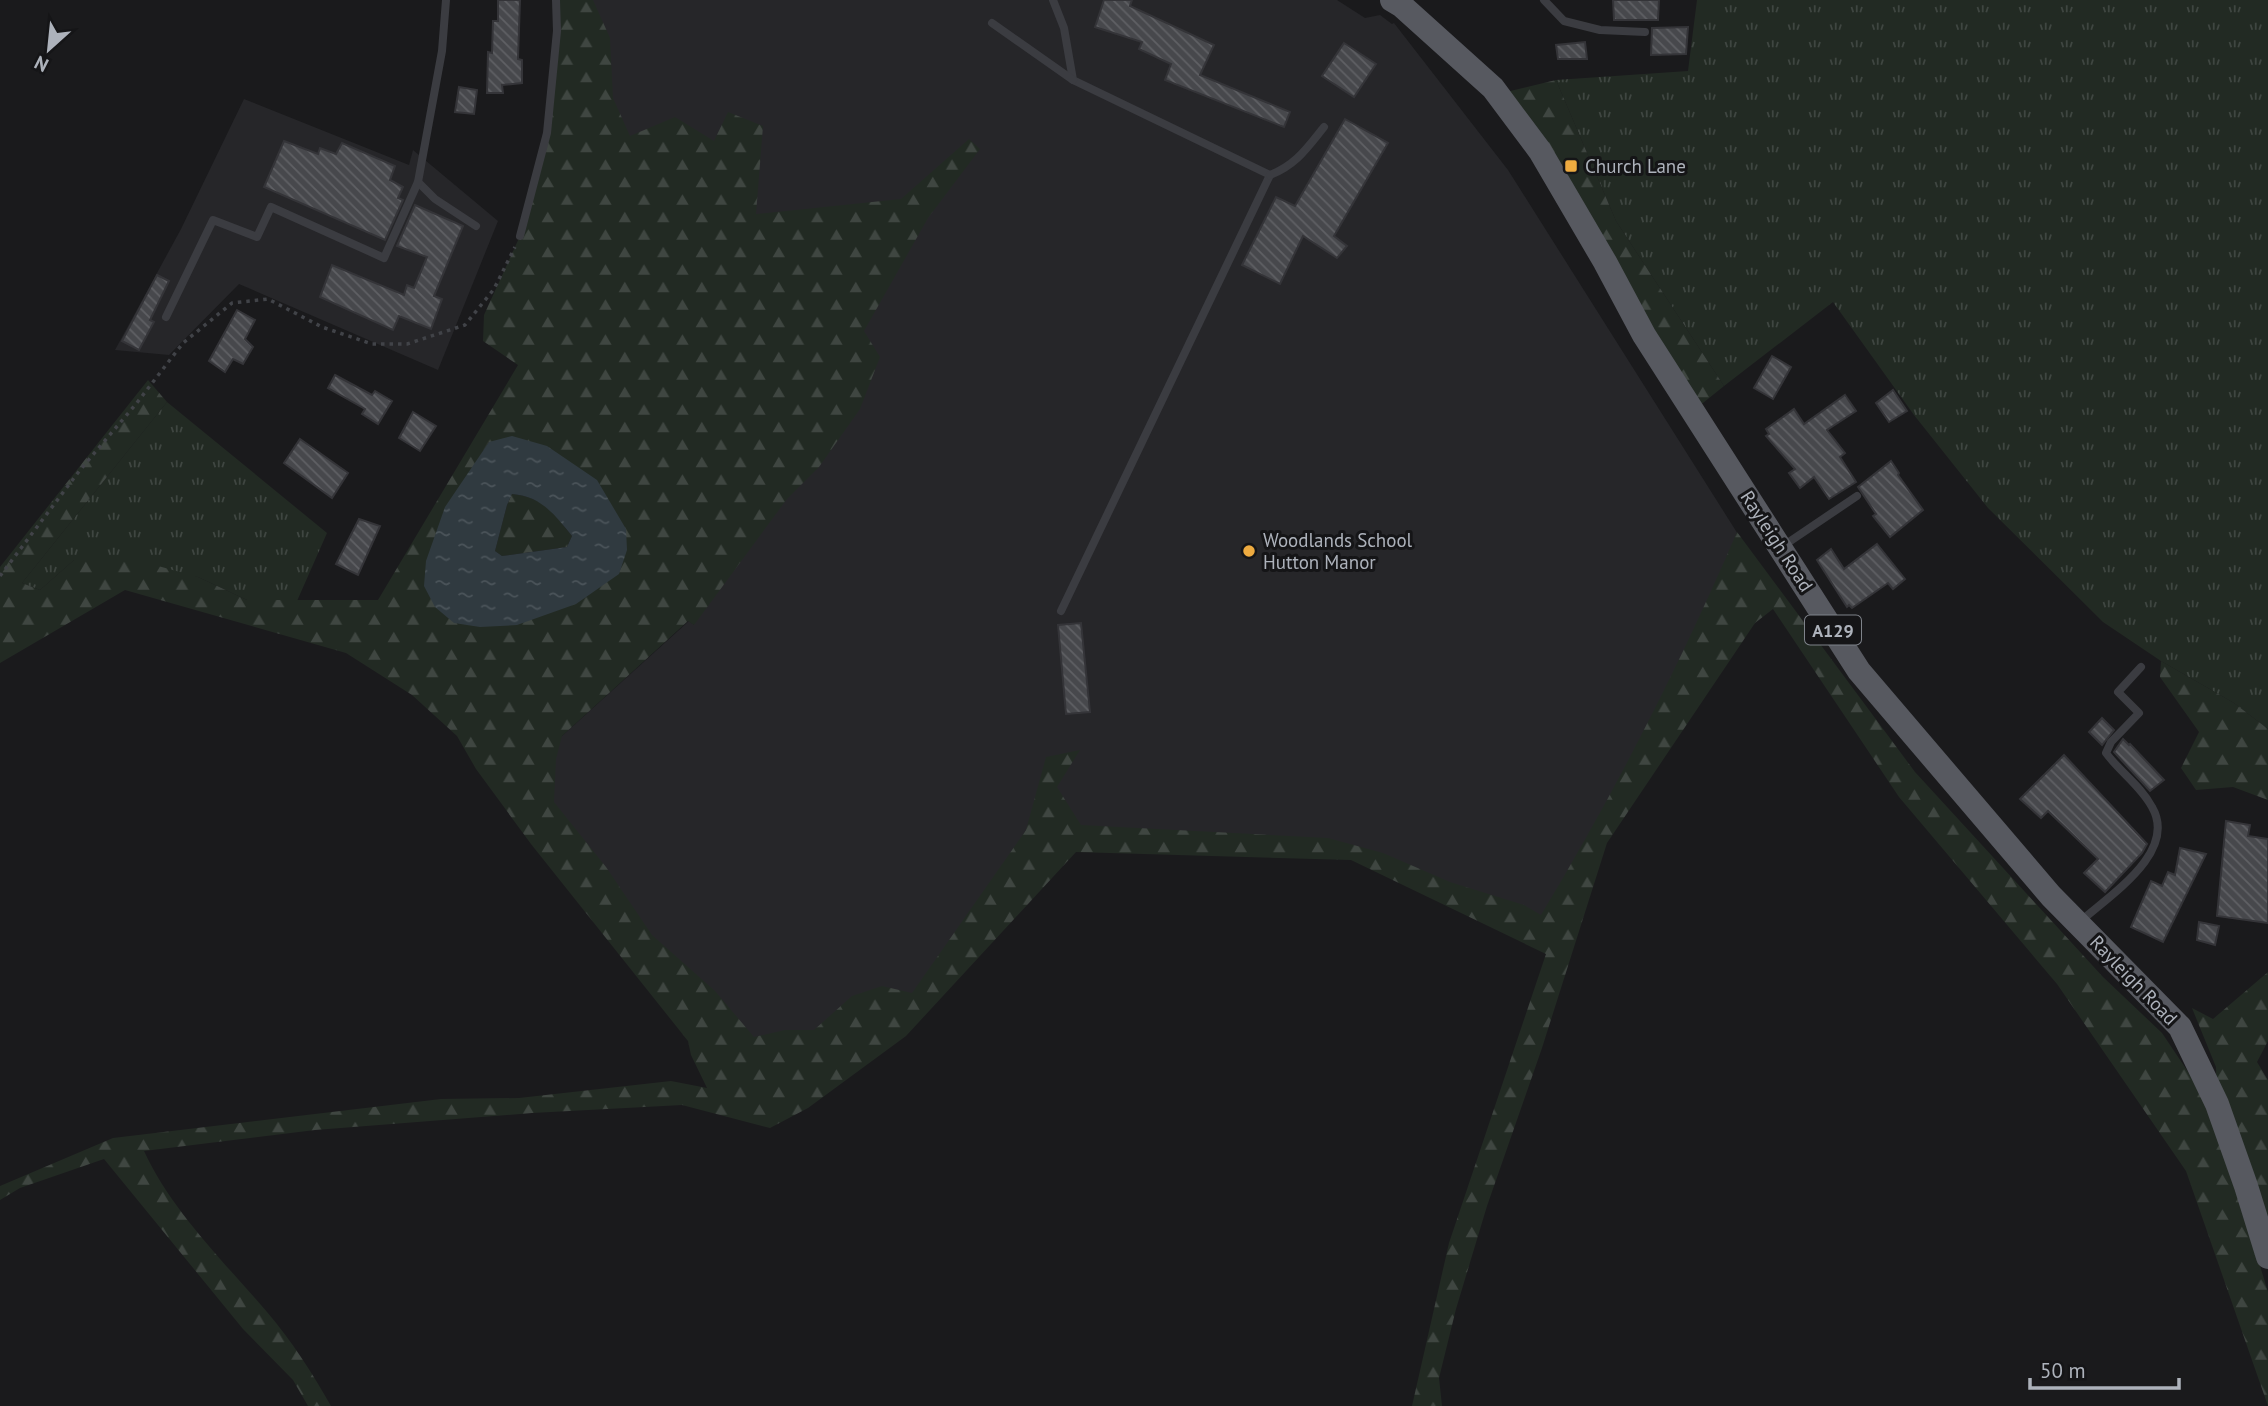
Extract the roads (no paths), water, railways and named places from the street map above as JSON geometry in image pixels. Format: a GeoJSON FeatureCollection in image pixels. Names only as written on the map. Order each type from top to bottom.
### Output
{"type":"FeatureCollection","features":[{"type":"Feature","properties":{"kind":"main road","name":"Rayleigh Road"},"geometry":{"type":"LineString","coordinates":[[1392,0],[1493,88],[1540,151],[1644,335],[1859,671],[2051,896],[2180,1027],[2217,1104],[2268,1257]]}},
{"type":"Feature","properties":{"kind":"lane"},"geometry":{"type":"LineString","coordinates":[[166,317],[213,220],[257,237],[271,208],[384,258],[418,183],[442,51],[446,0]]}},
{"type":"Feature","properties":{"kind":"lane"},"geometry":{"type":"LineString","coordinates":[[520,236],[547,133],[557,31],[556,0]]}},
{"type":"Feature","properties":{"kind":"lane"},"geometry":{"type":"LineString","coordinates":[[1053,0],[1064,28],[1073,80]]}},
{"type":"Feature","properties":{"kind":"lane"},"geometry":{"type":"LineString","coordinates":[[1544,0],[1564,21],[1600,30],[1645,32]]}},
{"type":"Feature","properties":{"kind":"lane"},"geometry":{"type":"LineString","coordinates":[[992,23],[1073,80],[1270,175]]}},
{"type":"Feature","properties":{"kind":"lane"},"geometry":{"type":"LineString","coordinates":[[1061,611],[1270,175],[1287,168],[1324,127]]}},
{"type":"Feature","properties":{"kind":"lane"},"geometry":{"type":"LineString","coordinates":[[418,183],[435,199],[477,226]]}},
{"type":"Feature","properties":{"kind":"lane"},"geometry":{"type":"LineString","coordinates":[[1781,548],[1857,496]]}},
{"type":"Feature","properties":{"kind":"lane"},"geometry":{"type":"LineString","coordinates":[[2078,923],[2147,860],[2157,842],[2158,817],[2151,805],[2106,753],[2111,742],[2139,713],[2119,692],[2141,667]]}},
{"type":"Feature","properties":{"kind":"water"},"geometry":{"type":"Polygon","coordinates":[[[512,436],[547,446],[597,480],[626,529],[627,550],[619,574],[576,604],[517,625],[480,627],[454,623],[435,607],[424,586],[426,561],[445,507],[489,442],[512,436]],[[512,494],[495,551],[502,556],[567,547],[572,536],[560,521],[539,503],[512,494]]]}},
{"type":"Feature","properties":{"kind":"place","name":"Church Lane"},"geometry":{"type":"Point","coordinates":[1571,166]}},
{"type":"Feature","properties":{"kind":"place","name":"Woodlands School Hutton Manor"},"geometry":{"type":"Point","coordinates":[1249,551]}}]}
